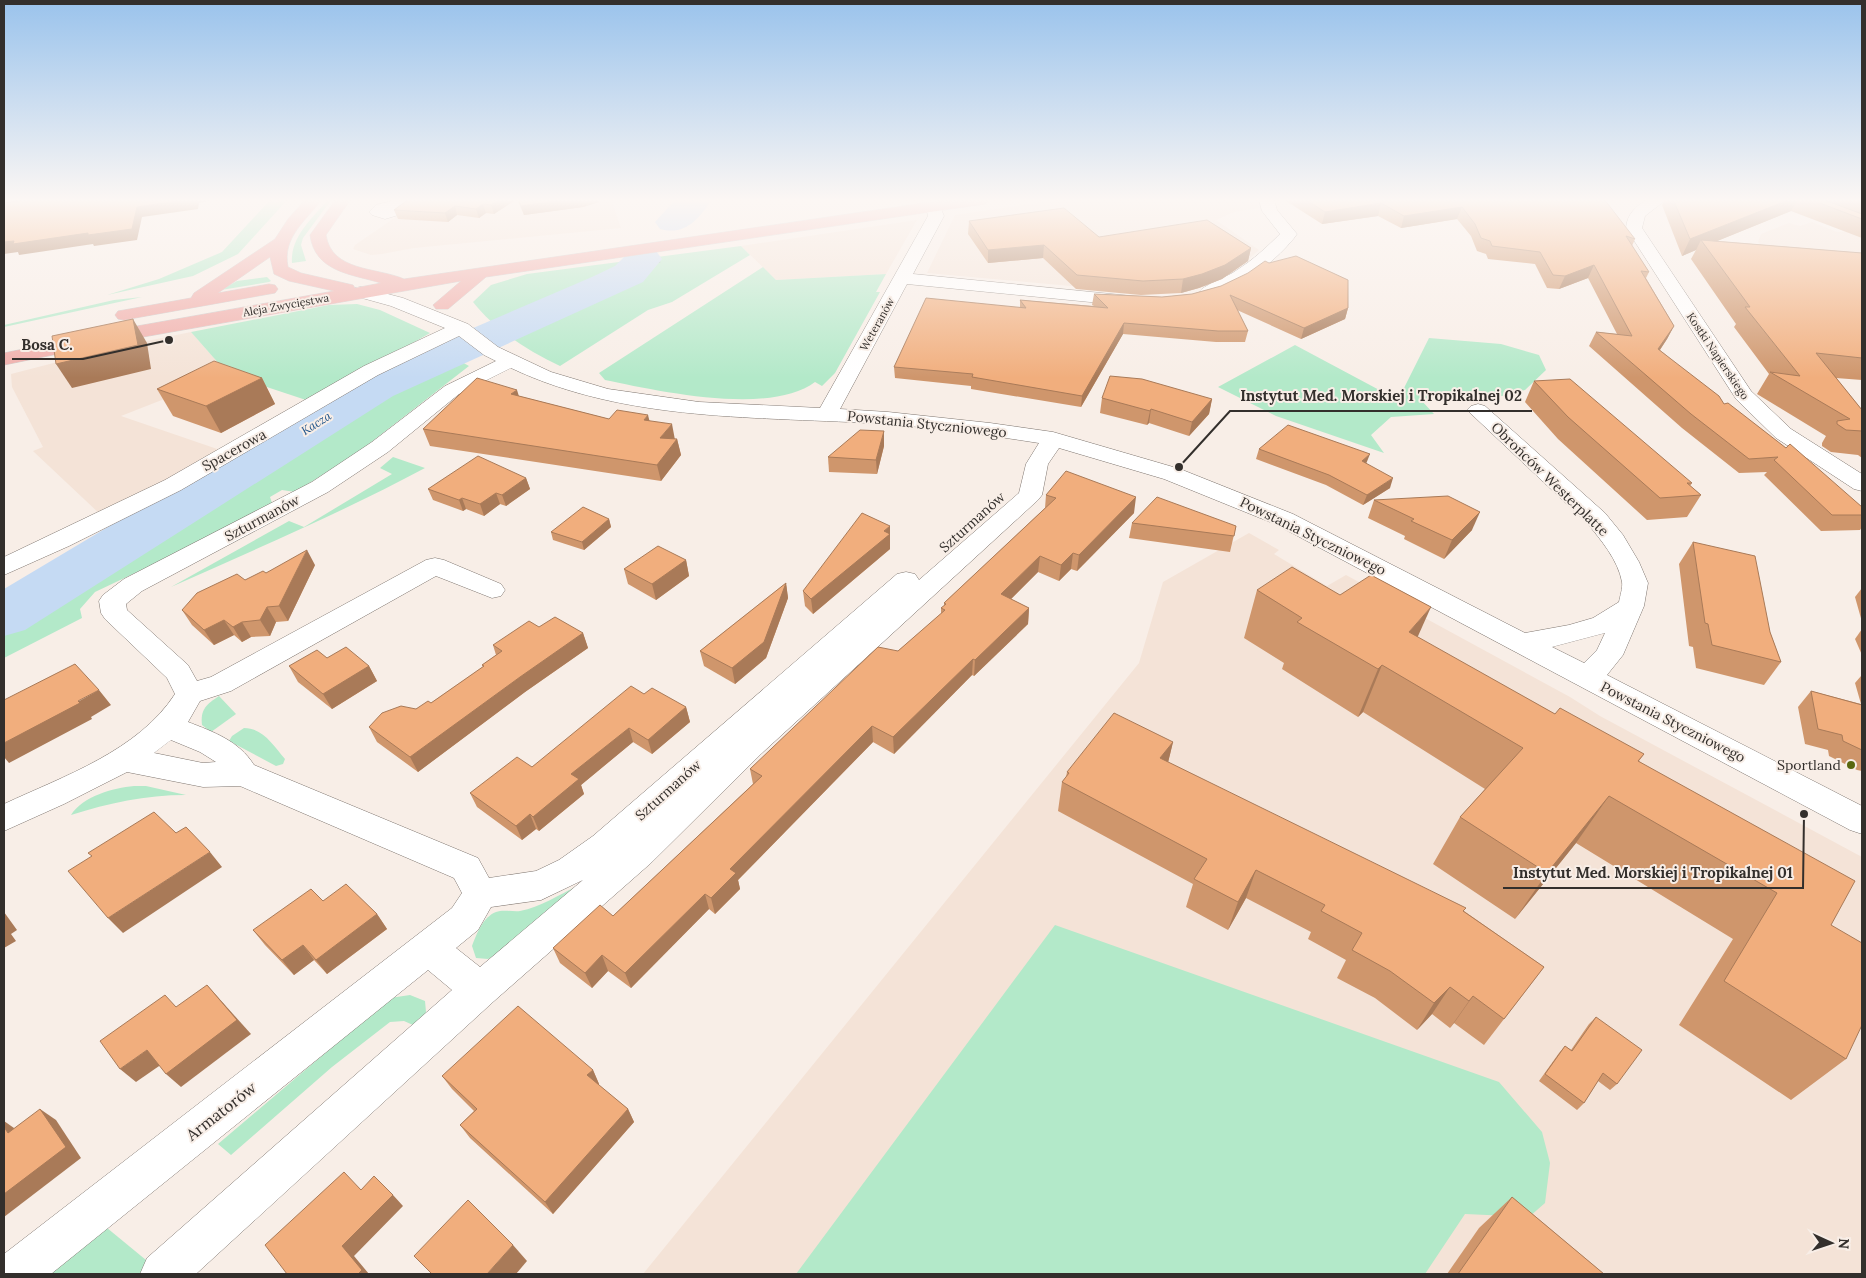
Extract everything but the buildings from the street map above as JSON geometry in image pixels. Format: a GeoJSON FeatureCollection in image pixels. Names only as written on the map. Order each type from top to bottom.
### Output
{"type":"FeatureCollection","features":[{"type":"Feature","properties":{"kind":"main road"},"geometry":{"type":"LineString","coordinates":[[195,301],[257,259]]}},
{"type":"Feature","properties":{"kind":"main road","name":"Powstania Styczniowego"},"geometry":{"type":"LineString","coordinates":[[278,259],[280,270],[295,277],[361,292]]}},
{"type":"Feature","properties":{"kind":"main road"},"geometry":{"type":"LineString","coordinates":[[271,307],[335,268],[336,265],[330,259]]}},
{"type":"Feature","properties":{"kind":"main road","name":"Aleja Zwycięstwa"},"geometry":{"type":"LineString","coordinates":[[109,318],[195,301],[316,281],[477,259]]}},
{"type":"Feature","properties":{"kind":"main road","name":"Aleja Zwycięstwa"},"geometry":{"type":"LineString","coordinates":[[4,359],[271,307],[405,284],[574,259]]}},
{"type":"Feature","properties":{"kind":"main road","name":"Powstania Styczniowego"},"geometry":{"type":"LineString","coordinates":[[336,265],[405,284]]}},
{"type":"Feature","properties":{"kind":"main road"},"geometry":{"type":"LineString","coordinates":[[442,305],[481,272]]}},
{"type":"Feature","properties":{"kind":"main road"},"geometry":{"type":"LineString","coordinates":[[361,292],[357,289],[367,274]]}},
{"type":"Feature","properties":{"kind":"street","name":"Weteranów"},"geometry":{"type":"LineString","coordinates":[[827,414],[913,259]]}},
{"type":"Feature","properties":{"kind":"street"},"geometry":{"type":"LineString","coordinates":[[1189,298],[1228,285],[1263,259]]}},
{"type":"Feature","properties":{"kind":"street","name":"Kostki Napierskiego"},"geometry":{"type":"LineString","coordinates":[[1654,259],[1743,395],[1758,414],[1787,438],[1862,484]]}},
{"type":"Feature","properties":{"kind":"street"},"geometry":{"type":"LineString","coordinates":[[902,278],[1145,302]]}},
{"type":"Feature","properties":{"kind":"street","name":"Powstania Styczniowego"},"geometry":{"type":"LineString","coordinates":[[405,284],[442,305],[463,330]]}},
{"type":"Feature","properties":{"kind":"street","name":"Powstania Styczniowego"},"geometry":{"type":"LineString","coordinates":[[361,292],[397,302],[463,330],[500,356],[565,383],[622,398],[700,408],[939,422],[1053,439],[1172,474],[1284,519],[1862,821]]}},
{"type":"Feature","properties":{"kind":"street","name":"Spacerowa"},"geometry":{"type":"LineString","coordinates":[[4,567],[92,526],[225,456],[412,348],[463,330]]}},
{"type":"Feature","properties":{"kind":"street","name":"Szturmanów"},"geometry":{"type":"LineString","coordinates":[[190,694],[178,672],[114,614],[112,601],[133,585],[320,487],[380,447],[452,390],[500,356]]}},
{"type":"Feature","properties":{"kind":"street","name":"Obrońców Westerplatte"},"geometry":{"type":"LineString","coordinates":[[1478,410],[1596,518],[1614,540],[1634,583],[1631,606],[1609,656],[1586,678]]}},
{"type":"Feature","properties":{"kind":"street","name":"Szturmanów"},"geometry":{"type":"LineString","coordinates":[[480,894],[541,885],[572,870],[605,846],[1037,464],[1053,439]]}},
{"type":"Feature","properties":{"kind":"street","name":"Szturmanów"},"geometry":{"type":"LineString","coordinates":[[480,990],[639,853],[750,746],[1030,495],[1037,464]]}},
{"type":"Feature","properties":{"kind":"street"},"geometry":{"type":"LineString","coordinates":[[4,818],[122,759],[153,740],[183,710],[190,694],[221,684],[435,566],[492,590]]}},
{"type":"Feature","properties":{"kind":"street"},"geometry":{"type":"LineString","coordinates":[[1522,643],[1572,634],[1603,624],[1631,606]]}},
{"type":"Feature","properties":{"kind":"street"},"geometry":{"type":"LineString","coordinates":[[168,726],[228,753],[237,762],[243,774]]}},
{"type":"Feature","properties":{"kind":"street"},"geometry":{"type":"LineString","coordinates":[[122,759],[203,776],[243,774],[466,868],[480,894]]}},
{"type":"Feature","properties":{"kind":"street","name":"Armatorów"},"geometry":{"type":"LineString","coordinates":[[15,1274],[429,948],[464,919],[480,894]]}},
{"type":"Feature","properties":{"kind":"street"},"geometry":{"type":"LineString","coordinates":[[163,1274],[480,990],[429,948]]}},
{"type":"Feature","properties":{"kind":"shaded area"},"geometry":{"type":"Polygon","coordinates":[[[754,259],[895,259],[886,274],[776,280],[754,259]]]}},
{"type":"Feature","properties":{"kind":"shaded area"},"geometry":{"type":"Polygon","coordinates":[[[934,259],[1249,259],[1228,277],[1136,292],[927,273],[934,259]]]}},
{"type":"Feature","properties":{"kind":"shaded area"},"geometry":{"type":"Polygon","coordinates":[[[1772,259],[1862,259],[1862,339],[1796,287],[1772,259]]]}},
{"type":"Feature","properties":{"kind":"shaded area"},"geometry":{"type":"Polygon","coordinates":[[[191,332],[228,374],[121,416],[223,451],[101,515],[33,451],[43,447],[12,387],[11,374],[108,349],[191,332]]]}},
{"type":"Feature","properties":{"kind":"shaded area"},"geometry":{"type":"Polygon","coordinates":[[[1249,533],[1279,550],[1274,554],[1327,586],[1346,575],[1570,697],[1600,716],[1862,857],[1862,1274],[643,1274],[1139,663],[1163,582],[1249,533]]]}},
{"type":"Feature","properties":{"kind":"green space"},"geometry":{"type":"Polygon","coordinates":[[[207,259],[229,259],[193,276],[107,295],[159,279],[207,259]]]}},
{"type":"Feature","properties":{"kind":"green space"},"geometry":{"type":"Polygon","coordinates":[[[292,259],[305,259],[306,261],[292,263],[292,259]]]}},
{"type":"Feature","properties":{"kind":"green space"},"geometry":{"type":"Polygon","coordinates":[[[644,259],[744,259],[672,302],[648,310],[560,366],[502,331],[473,302],[491,285],[527,274],[644,259]]]}},
{"type":"Feature","properties":{"kind":"green space"},"geometry":{"type":"Polygon","coordinates":[[[763,267],[776,280],[886,274],[876,292],[880,292],[835,373],[822,386],[815,382],[795,392],[771,398],[713,398],[654,390],[605,380],[599,373],[763,267]]]}},
{"type":"Feature","properties":{"kind":"green space"},"geometry":{"type":"Polygon","coordinates":[[[267,277],[271,281],[221,290],[237,281],[267,277]]]}},
{"type":"Feature","properties":{"kind":"green space"},"geometry":{"type":"Polygon","coordinates":[[[142,297],[4,327],[4,325],[114,300],[142,297]]]}},
{"type":"Feature","properties":{"kind":"green space"},"geometry":{"type":"Polygon","coordinates":[[[357,304],[380,310],[430,333],[312,402],[228,374],[191,332],[329,305],[357,304]]]}},
{"type":"Feature","properties":{"kind":"green space"},"geometry":{"type":"Polygon","coordinates":[[[1429,338],[1501,344],[1539,355],[1546,370],[1525,390],[1502,396],[1421,400],[1434,414],[1391,417],[1371,435],[1384,453],[1276,416],[1218,387],[1295,345],[1398,400],[1429,338]]]}},
{"type":"Feature","properties":{"kind":"green space"},"geometry":{"type":"Polygon","coordinates":[[[431,345],[469,366],[356,454],[295,492],[282,490],[270,497],[272,503],[175,554],[95,592],[80,609],[82,618],[4,658],[4,627],[61,594],[103,560],[97,553],[129,529],[232,470],[431,345]]]}},
{"type":"Feature","properties":{"kind":"green space"},"geometry":{"type":"Polygon","coordinates":[[[393,457],[425,468],[331,515],[171,587],[289,521],[304,527],[392,474],[380,468],[393,457]]]}},
{"type":"Feature","properties":{"kind":"green space"},"geometry":{"type":"Polygon","coordinates":[[[219,696],[236,714],[211,732],[202,725],[202,715],[208,704],[219,696]]]}},
{"type":"Feature","properties":{"kind":"green space"},"geometry":{"type":"Polygon","coordinates":[[[244,728],[257,731],[267,738],[285,759],[283,764],[276,766],[229,741],[232,736],[244,728]]]}},
{"type":"Feature","properties":{"kind":"green space"},"geometry":{"type":"Polygon","coordinates":[[[134,786],[146,786],[186,795],[156,796],[127,800],[71,815],[76,808],[99,794],[134,786]]]}},
{"type":"Feature","properties":{"kind":"green space"},"geometry":{"type":"Polygon","coordinates":[[[577,886],[505,950],[488,959],[476,958],[472,946],[481,926],[491,914],[499,911],[517,911],[535,907],[577,886]]]}},
{"type":"Feature","properties":{"kind":"green space"},"geometry":{"type":"Polygon","coordinates":[[[1055,925],[1499,1082],[1542,1132],[1550,1163],[1545,1203],[1529,1217],[1465,1214],[1425,1274],[796,1274],[1055,925]]]}},
{"type":"Feature","properties":{"kind":"green space"},"geometry":{"type":"Polygon","coordinates":[[[410,995],[425,1001],[426,1012],[420,1022],[413,1025],[404,1021],[390,1022],[332,1067],[231,1155],[218,1144],[390,998],[410,995]]]}},
{"type":"Feature","properties":{"kind":"green space"},"geometry":{"type":"Polygon","coordinates":[[[101,1223],[163,1274],[38,1274],[101,1223]]]}},
{"type":"Feature","properties":{"kind":"waterway","name":"Kacza"},"geometry":{"type":"LineString","coordinates":[[4,616],[377,386],[606,285],[629,274],[643,259]]}},
{"type":"Feature","properties":{"kind":"waterway"},"geometry":{"type":"LineString","coordinates":[[633,269],[658,262]]}},
{"type":"Feature","properties":{"kind":"place","name":"Bosa C."},"geometry":{"type":"Point","coordinates":[169,340]}},
{"type":"Feature","properties":{"kind":"place","name":"Instytut Med. Morskiej i Tropikalnej 02"},"geometry":{"type":"Point","coordinates":[1179,467]}},
{"type":"Feature","properties":{"kind":"place","name":"Sportland"},"geometry":{"type":"Point","coordinates":[1851,765]}},
{"type":"Feature","properties":{"kind":"place","name":"Instytut Med. Morskiej i Tropikalnej 01"},"geometry":{"type":"Point","coordinates":[1804,814]}}]}
